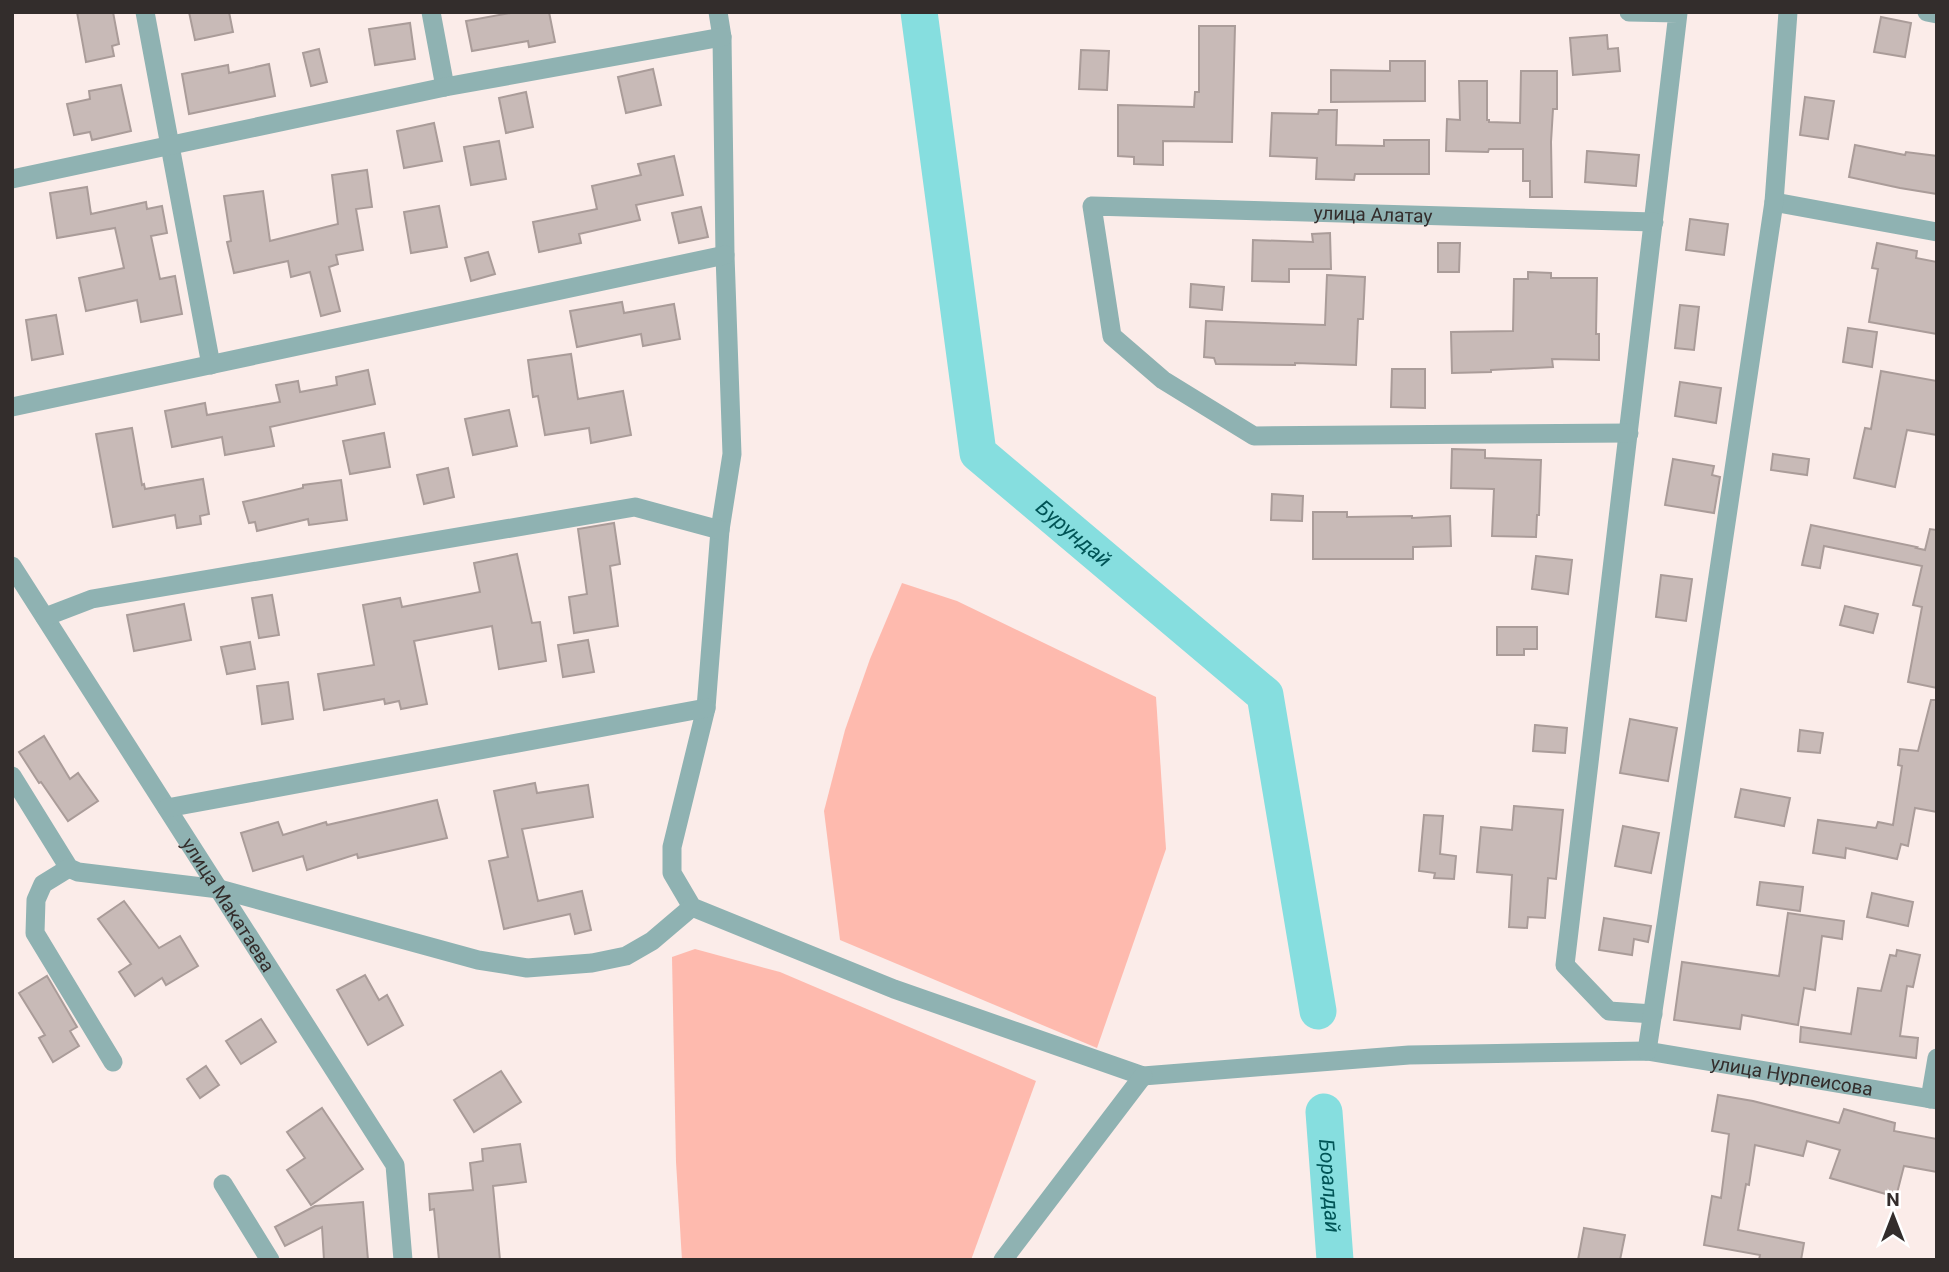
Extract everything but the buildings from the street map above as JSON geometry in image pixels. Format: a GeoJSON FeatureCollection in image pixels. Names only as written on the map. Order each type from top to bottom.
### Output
{"type":"FeatureCollection","features":[{"type":"Feature","properties":{"kind":"street"},"geometry":{"type":"LineString","coordinates":[[145,12],[211,365]]}},
{"type":"Feature","properties":{"kind":"street"},"geometry":{"type":"LineString","coordinates":[[431,12],[445,87]]}},
{"type":"Feature","properties":{"kind":"street"},"geometry":{"type":"LineString","coordinates":[[718,12],[722,37],[732,454],[720,530],[706,708],[672,847],[672,873],[692,907],[894,989],[1143,1076],[1003,1260]]}},
{"type":"Feature","properties":{"kind":"street"},"geometry":{"type":"LineString","coordinates":[[1629,12],[1678,13],[1565,965],[1609,1011],[1653,1013]]}},
{"type":"Feature","properties":{"kind":"street"},"geometry":{"type":"LineString","coordinates":[[1647,1051],[1774,202],[1788,12]]}},
{"type":"Feature","properties":{"kind":"street"},"geometry":{"type":"LineString","coordinates":[[1927,12],[1937,14]]}},
{"type":"Feature","properties":{"kind":"street"},"geometry":{"type":"LineString","coordinates":[[12,179],[445,87],[722,37]]}},
{"type":"Feature","properties":{"kind":"street"},"geometry":{"type":"LineString","coordinates":[[1774,202],[1937,232]]}},
{"type":"Feature","properties":{"kind":"street","name":"улица Алатау"},"geometry":{"type":"LineString","coordinates":[[1629,433],[1254,436],[1163,380],[1112,336],[1092,206],[1654,222]]}},
{"type":"Feature","properties":{"kind":"street"},"geometry":{"type":"LineString","coordinates":[[12,407],[726,255]]}},
{"type":"Feature","properties":{"kind":"street"},"geometry":{"type":"LineString","coordinates":[[45,617],[92,599],[635,507],[720,530]]}},
{"type":"Feature","properties":{"kind":"street","name":"улица Макатаева"},"geometry":{"type":"LineString","coordinates":[[12,566],[395,1165],[403,1260]]}},
{"type":"Feature","properties":{"kind":"street"},"geometry":{"type":"LineString","coordinates":[[167,808],[706,708]]}},
{"type":"Feature","properties":{"kind":"street"},"geometry":{"type":"LineString","coordinates":[[12,776],[69,868],[78,872],[219,889],[478,960],[527,968],[592,963],[626,956],[652,941],[692,907]]}},
{"type":"Feature","properties":{"kind":"street"},"geometry":{"type":"LineString","coordinates":[[69,868],[43,884],[36,900],[35,933],[113,1062]]}},
{"type":"Feature","properties":{"kind":"street","name":"улица Нурпеисова"},"geometry":{"type":"LineString","coordinates":[[1143,1076],[1409,1055],[1647,1051],[1933,1099]]}},
{"type":"Feature","properties":{"kind":"street"},"geometry":{"type":"LineString","coordinates":[[1933,1099],[1937,1058]]}},
{"type":"Feature","properties":{"kind":"street"},"geometry":{"type":"LineString","coordinates":[[223,1184],[270,1260]]}},
{"type":"Feature","properties":{"kind":"shaded area"},"geometry":{"type":"Polygon","coordinates":[[[902,583],[957,601],[1156,697],[1166,849],[1097,1048],[840,940],[824,811],[845,730],[870,659],[902,583]]]}},
{"type":"Feature","properties":{"kind":"shaded area"},"geometry":{"type":"Polygon","coordinates":[[[695,949],[780,972],[1036,1081],[971,1260],[682,1260],[676,1162],[672,957],[695,949]]]}},
{"type":"Feature","properties":{"kind":"waterway","name":"Бурундай"},"geometry":{"type":"LineString","coordinates":[[919,12],[978,453],[1265,695],[1318,1011]]}},
{"type":"Feature","properties":{"kind":"waterway","name":"Боралдай"},"geometry":{"type":"LineString","coordinates":[[1324,1112],[1335,1260]]}}]}
